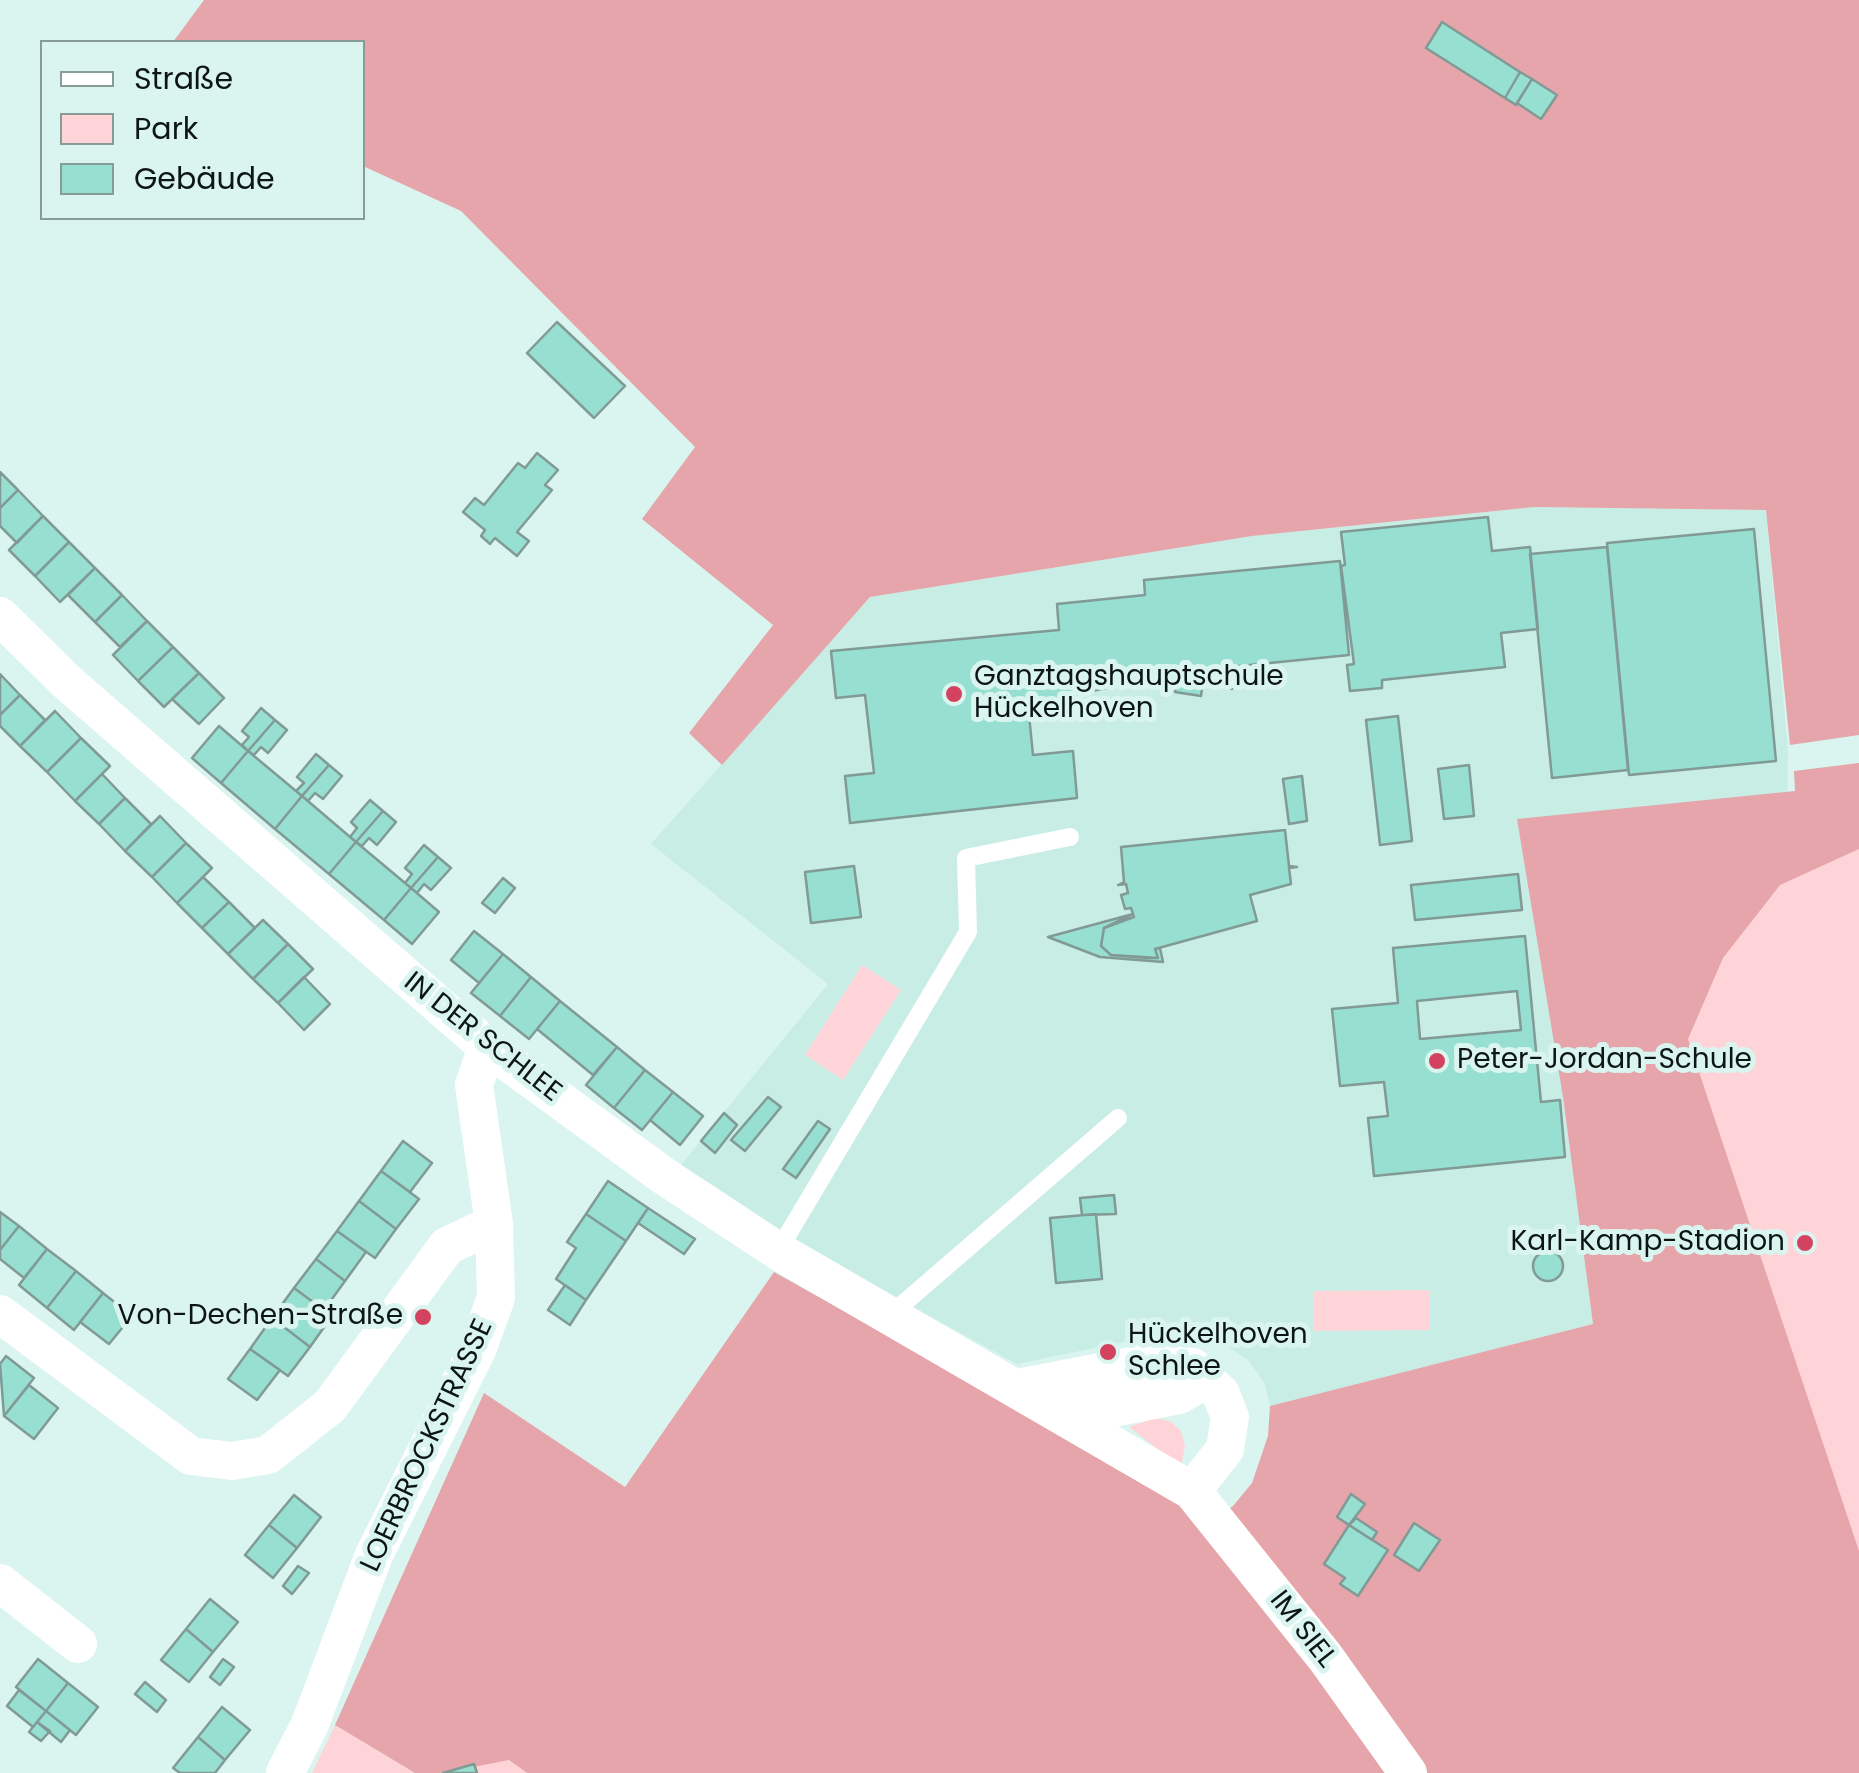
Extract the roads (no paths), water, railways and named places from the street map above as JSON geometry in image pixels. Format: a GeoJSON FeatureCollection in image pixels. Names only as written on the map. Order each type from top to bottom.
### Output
{"type":"FeatureCollection","features":[{"type":"Feature","properties":{"kind":"street","name":"IN DER SCHLEE"},"geometry":{"type":"LineString","coordinates":[[0,616],[82,694],[488,1048],[664,1176],[778,1251],[1192,1491]]}},
{"type":"Feature","properties":{"kind":"street","name":"LOERBROCKSTRASSE"},"geometry":{"type":"LineString","coordinates":[[285,1773],[310,1724],[374,1555],[478,1350],[496,1298],[494,1224],[474,1085],[488,1048]]}},
{"type":"Feature","properties":{"kind":"street"},"geometry":{"type":"LineString","coordinates":[[0,1314],[192,1456],[232,1461],[268,1455],[330,1406],[447,1246],[494,1224]]}},
{"type":"Feature","properties":{"kind":"street"},"geometry":{"type":"LineString","coordinates":[[1018,1388],[1168,1359],[1193,1367],[1221,1394],[1230,1417],[1225,1449],[1192,1491]]}},
{"type":"Feature","properties":{"kind":"street"},"geometry":{"type":"LineString","coordinates":[[1067,1417],[1179,1395],[1207,1379]]}},
{"type":"Feature","properties":{"kind":"street","name":"IM SIEL"},"geometry":{"type":"LineString","coordinates":[[1192,1491],[1325,1658],[1408,1773]]}},
{"type":"Feature","properties":{"kind":"street"},"geometry":{"type":"LineString","coordinates":[[0,1583],[78,1644]]}},
{"type":"Feature","properties":{"kind":"lane"},"geometry":{"type":"LineString","coordinates":[[778,1251],[968,932],[966,858],[1070,837]]}},
{"type":"Feature","properties":{"kind":"lane"},"geometry":{"type":"LineString","coordinates":[[889,1316],[1118,1118]]}},
{"type":"Feature","properties":{"kind":"place","name":"Ganztagshauptschule Hückelhoven"},"geometry":{"type":"Point","coordinates":[954,694]}},
{"type":"Feature","properties":{"kind":"place","name":"Peter-Jordan-Schule"},"geometry":{"type":"Point","coordinates":[1437,1061]}},
{"type":"Feature","properties":{"kind":"place","name":"Karl-Kamp-Stadion"},"geometry":{"type":"Point","coordinates":[1805,1243]}},
{"type":"Feature","properties":{"kind":"place","name":"Von-Dechen-Straße"},"geometry":{"type":"Point","coordinates":[423,1317]}},
{"type":"Feature","properties":{"kind":"place","name":"Hückelhoven Schlee"},"geometry":{"type":"Point","coordinates":[1108,1352]}}]}
